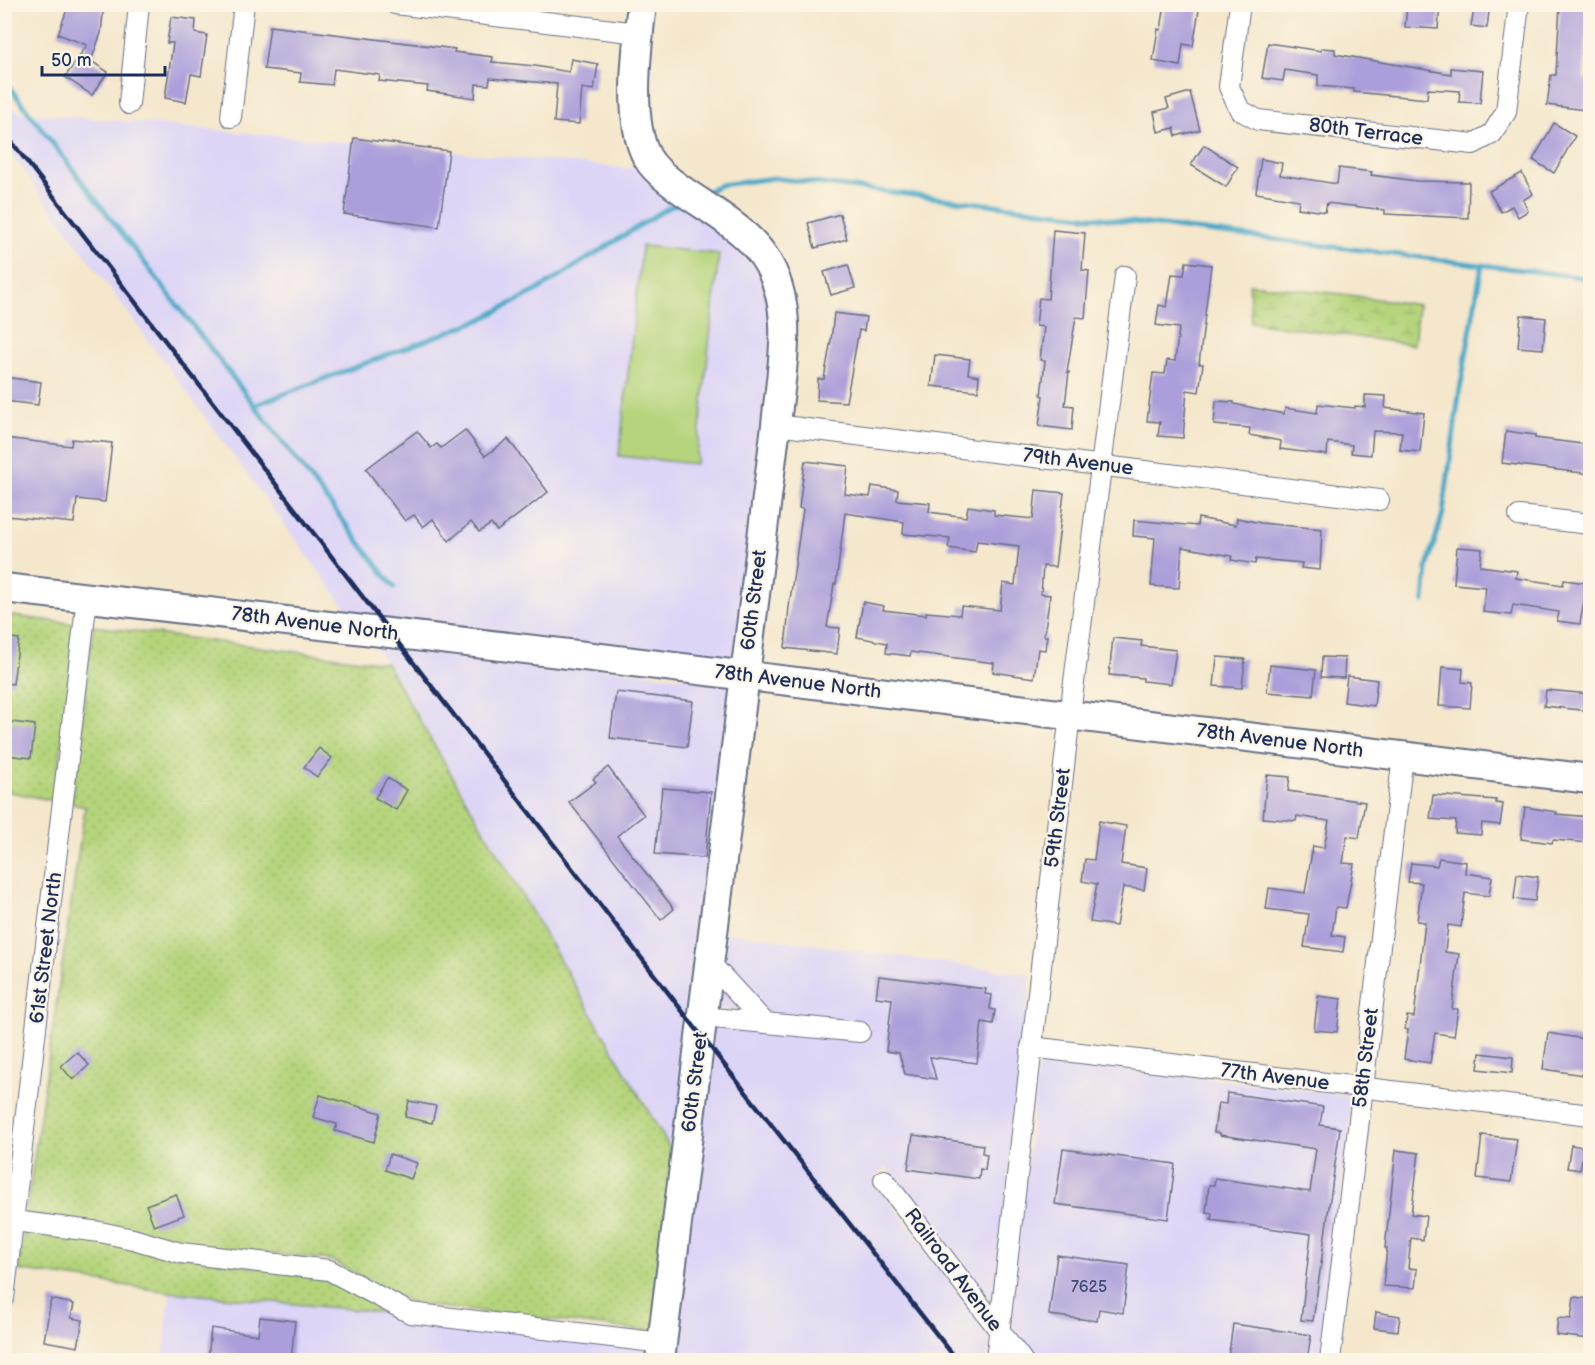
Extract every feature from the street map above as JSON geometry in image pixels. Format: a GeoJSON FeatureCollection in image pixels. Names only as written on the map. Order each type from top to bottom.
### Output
{"type":"FeatureCollection","features":[{"type":"Feature","properties":{"kind":"street"},"geometry":{"type":"LineString","coordinates":[[129,104],[139,4]]}},
{"type":"Feature","properties":{"kind":"street"},"geometry":{"type":"LineString","coordinates":[[231,117],[244,4]]}},
{"type":"Feature","properties":{"kind":"street"},"geometry":{"type":"LineString","coordinates":[[395,4],[638,33]]}},
{"type":"Feature","properties":{"kind":"street","name":"60th Street"},"geometry":{"type":"LineString","coordinates":[[642,4],[638,33],[635,109],[639,138],[648,159],[678,187],[743,233],[764,256],[777,282],[783,307],[785,336],[776,425],[661,1352]]}},
{"type":"Feature","properties":{"kind":"street","name":"80th Terrace"},"geometry":{"type":"LineString","coordinates":[[1240,4],[1229,87],[1240,110],[1258,120],[1473,144],[1492,134],[1506,112],[1519,4]]}},
{"type":"Feature","properties":{"kind":"street","name":"59th Street"},"geometry":{"type":"LineString","coordinates":[[996,1360],[1070,714],[1125,276]]}},
{"type":"Feature","properties":{"kind":"street","name":"79th Avenue"},"geometry":{"type":"LineString","coordinates":[[776,425],[1379,500]]}},
{"type":"Feature","properties":{"kind":"street"},"geometry":{"type":"LineString","coordinates":[[1519,516],[1590,524]]}},
{"type":"Feature","properties":{"kind":"street","name":"78th Avenue North"},"geometry":{"type":"LineString","coordinates":[[4,588],[1070,714],[1590,779]]}},
{"type":"Feature","properties":{"kind":"street","name":"61st Street North"},"geometry":{"type":"LineString","coordinates":[[4,1298],[87,598]]}},
{"type":"Feature","properties":{"kind":"street","name":"58th Street"},"geometry":{"type":"LineString","coordinates":[[1330,1360],[1403,756]]}},
{"type":"Feature","properties":{"kind":"street"},"geometry":{"type":"LineString","coordinates":[[710,963],[765,1023]]}},
{"type":"Feature","properties":{"kind":"street"},"geometry":{"type":"LineString","coordinates":[[703,1017],[860,1032]]}},
{"type":"Feature","properties":{"kind":"street","name":"77th Avenue"},"geometry":{"type":"LineString","coordinates":[[1031,1047],[1590,1115]]}},
{"type":"Feature","properties":{"kind":"street","name":"Railroad Avenue"},"geometry":{"type":"LineString","coordinates":[[884,1180],[1022,1360]]}},
{"type":"Feature","properties":{"kind":"street"},"geometry":{"type":"LineString","coordinates":[[14,1221],[100,1232],[181,1253],[329,1270],[410,1313],[488,1322],[661,1352]]}},
{"type":"Feature","properties":{"kind":"shaded area"},"geometry":{"type":"Polygon","coordinates":[[[4,107],[21,112],[646,170],[757,262],[774,309],[737,665],[354,619],[5,146],[4,107]]]}},
{"type":"Feature","properties":{"kind":"shaded area"},"geometry":{"type":"Polygon","coordinates":[[[369,640],[735,684],[677,1160],[392,670],[369,640]]]}},
{"type":"Feature","properties":{"kind":"shaded area"},"geometry":{"type":"Polygon","coordinates":[[[726,932],[1031,975],[993,1307],[886,1167],[873,1179],[990,1333],[988,1360],[669,1360],[710,1027],[868,1042],[869,1023],[713,1008],[726,932]]]}},
{"type":"Feature","properties":{"kind":"shaded area"},"geometry":{"type":"Polygon","coordinates":[[[1039,1058],[1353,1096],[1321,1360],[1033,1360],[1008,1327],[1039,1058]]]}},
{"type":"Feature","properties":{"kind":"shaded area"},"geometry":{"type":"Polygon","coordinates":[[[170,1292],[390,1313],[653,1351],[652,1360],[163,1360],[170,1292]]]}},
{"type":"Feature","properties":{"kind":"green space"},"geometry":{"type":"Polygon","coordinates":[[[642,246],[719,254],[696,464],[619,456],[642,246]]]}},
{"type":"Feature","properties":{"kind":"green space"},"geometry":{"type":"Polygon","coordinates":[[[1249,284],[1418,305],[1414,345],[1251,322],[1249,284]]]}},
{"type":"Feature","properties":{"kind":"green space"},"geometry":{"type":"Polygon","coordinates":[[[5,615],[76,624],[55,801],[5,791],[5,615]]]}},
{"type":"Feature","properties":{"kind":"green space"},"geometry":{"type":"Polygon","coordinates":[[[93,626],[386,663],[677,1160],[655,1332],[413,1304],[330,1260],[182,1244],[26,1213],[85,807],[72,804],[93,626]]]}},
{"type":"Feature","properties":{"kind":"green space"},"geometry":{"type":"Polygon","coordinates":[[[24,1232],[327,1279],[390,1313],[170,1292],[18,1270],[24,1232]]]}},
{"type":"Feature","properties":{"kind":"building"},"geometry":{"type":"Polygon","coordinates":[[[69,4],[104,4],[101,33],[91,61],[108,72],[92,95],[65,77],[87,45],[58,34],[69,4]]]}},
{"type":"Feature","properties":{"kind":"building"},"geometry":{"type":"Polygon","coordinates":[[[1165,4],[1200,4],[1193,46],[1183,44],[1180,66],[1153,61],[1165,4]]]}},
{"type":"Feature","properties":{"kind":"building"},"geometry":{"type":"Polygon","coordinates":[[[1407,4],[1440,4],[1438,29],[1405,27],[1407,4]]]}},
{"type":"Feature","properties":{"kind":"building"},"geometry":{"type":"Polygon","coordinates":[[[1475,4],[1490,4],[1487,28],[1471,26],[1475,4]]]}},
{"type":"Feature","properties":{"kind":"building"},"geometry":{"type":"Polygon","coordinates":[[[1560,4],[1588,4],[1584,79],[1589,79],[1585,110],[1547,105],[1551,75],[1556,75],[1560,4]]]}},
{"type":"Feature","properties":{"kind":"building"},"geometry":{"type":"Polygon","coordinates":[[[171,17],[196,20],[195,33],[207,35],[201,76],[191,74],[186,102],[165,98],[173,43],[167,43],[171,17]]]}},
{"type":"Feature","properties":{"kind":"building"},"geometry":{"type":"Polygon","coordinates":[[[270,26],[455,49],[454,52],[493,57],[492,62],[569,72],[571,59],[598,64],[594,90],[582,88],[579,124],[554,122],[557,84],[490,78],[489,85],[476,84],[475,98],[427,91],[428,86],[379,81],[380,75],[334,69],[332,85],[300,82],[301,73],[264,69],[270,26]]]}},
{"type":"Feature","properties":{"kind":"building"},"geometry":{"type":"Polygon","coordinates":[[[1268,43],[1321,51],[1321,48],[1335,49],[1335,54],[1451,74],[1451,68],[1483,71],[1480,103],[1459,102],[1460,91],[1428,89],[1427,99],[1318,86],[1318,75],[1285,70],[1283,81],[1262,78],[1268,43]]]}},
{"type":"Feature","properties":{"kind":"building"},"geometry":{"type":"Polygon","coordinates":[[[1190,92],[1200,130],[1176,136],[1174,128],[1158,132],[1154,112],[1169,108],[1166,99],[1190,92]]]}},
{"type":"Feature","properties":{"kind":"building"},"geometry":{"type":"Polygon","coordinates":[[[1554,123],[1575,136],[1554,173],[1533,160],[1554,123]]]}},
{"type":"Feature","properties":{"kind":"building"},"geometry":{"type":"Polygon","coordinates":[[[354,138],[449,151],[439,227],[344,214],[354,138]]]}},
{"type":"Feature","properties":{"kind":"building"},"geometry":{"type":"Polygon","coordinates":[[[1204,145],[1238,167],[1226,187],[1191,165],[1204,145]]]}},
{"type":"Feature","properties":{"kind":"building"},"geometry":{"type":"Polygon","coordinates":[[[1261,159],[1282,163],[1280,175],[1337,184],[1339,168],[1417,181],[1469,182],[1468,218],[1385,214],[1385,210],[1327,203],[1325,212],[1298,208],[1299,200],[1256,193],[1261,159]]]}},
{"type":"Feature","properties":{"kind":"building"},"geometry":{"type":"Polygon","coordinates":[[[1522,173],[1533,194],[1523,200],[1528,211],[1518,217],[1512,206],[1501,212],[1489,191],[1522,173]]]}},
{"type":"Feature","properties":{"kind":"building"},"geometry":{"type":"Polygon","coordinates":[[[840,214],[847,239],[815,248],[808,223],[840,214]]]}},
{"type":"Feature","properties":{"kind":"building"},"geometry":{"type":"Polygon","coordinates":[[[1053,230],[1085,233],[1082,270],[1089,271],[1085,318],[1076,317],[1067,372],[1069,372],[1065,405],[1074,406],[1072,430],[1039,426],[1045,361],[1040,360],[1044,327],[1036,326],[1039,298],[1048,299],[1053,230]]]}},
{"type":"Feature","properties":{"kind":"building"},"geometry":{"type":"Polygon","coordinates":[[[1186,262],[1211,265],[1199,364],[1203,364],[1199,392],[1187,390],[1183,438],[1158,436],[1160,422],[1147,421],[1153,373],[1165,374],[1167,360],[1175,361],[1179,328],[1156,325],[1159,305],[1167,307],[1172,274],[1184,275],[1186,262]]]}},
{"type":"Feature","properties":{"kind":"building"},"geometry":{"type":"Polygon","coordinates":[[[848,265],[855,288],[831,295],[824,272],[848,265]]]}},
{"type":"Feature","properties":{"kind":"building"},"geometry":{"type":"Polygon","coordinates":[[[834,313],[866,317],[864,331],[859,330],[846,402],[817,400],[818,379],[824,379],[834,313]]]}},
{"type":"Feature","properties":{"kind":"building"},"geometry":{"type":"Polygon","coordinates":[[[1521,315],[1546,318],[1543,349],[1518,347],[1521,315]]]}},
{"type":"Feature","properties":{"kind":"building"},"geometry":{"type":"Polygon","coordinates":[[[935,355],[970,359],[968,374],[979,376],[978,391],[931,386],[935,355]]]}},
{"type":"Feature","properties":{"kind":"building"},"geometry":{"type":"Polygon","coordinates":[[[4,377],[41,382],[38,405],[4,401],[4,377]]]}},
{"type":"Feature","properties":{"kind":"building"},"geometry":{"type":"Polygon","coordinates":[[[1365,395],[1386,396],[1385,408],[1424,413],[1420,452],[1400,450],[1402,432],[1373,431],[1371,455],[1351,453],[1352,445],[1328,442],[1327,455],[1280,449],[1281,441],[1249,435],[1250,428],[1214,425],[1216,401],[1234,402],[1234,404],[1284,414],[1285,408],[1317,413],[1318,404],[1365,407],[1365,395]]]}},
{"type":"Feature","properties":{"kind":"building"},"geometry":{"type":"Polygon","coordinates":[[[465,430],[485,456],[508,439],[548,492],[497,531],[491,524],[479,532],[471,522],[449,541],[433,519],[423,527],[414,515],[405,521],[366,469],[417,431],[431,448],[437,444],[441,448],[465,430]]]}},
{"type":"Feature","properties":{"kind":"building"},"geometry":{"type":"Polygon","coordinates":[[[1506,431],[1535,435],[1535,438],[1590,445],[1590,474],[1502,463],[1506,431]]]}},
{"type":"Feature","properties":{"kind":"building"},"geometry":{"type":"Polygon","coordinates":[[[4,438],[71,446],[72,439],[112,443],[105,502],[77,499],[74,523],[7,516],[10,492],[4,491],[4,438]]]}},
{"type":"Feature","properties":{"kind":"building"},"geometry":{"type":"Polygon","coordinates":[[[805,461],[848,466],[845,494],[870,497],[872,486],[898,490],[897,500],[930,503],[929,512],[966,517],[968,506],[994,510],[994,515],[1033,519],[1036,490],[1064,493],[1055,567],[1043,566],[1041,594],[1050,595],[1044,636],[1047,636],[1045,650],[1038,649],[1034,678],[993,672],[994,663],[911,652],[910,656],[886,653],[887,643],[857,637],[863,602],[884,606],[883,610],[926,615],[926,612],[960,615],[961,606],[1000,610],[1003,583],[1015,585],[1019,546],[977,541],[975,552],[948,548],[950,538],[903,534],[904,522],[845,513],[836,584],[834,584],[827,627],[840,628],[837,654],[785,648],[803,509],[799,508],[805,461]]]}},
{"type":"Feature","properties":{"kind":"building"},"geometry":{"type":"Polygon","coordinates":[[[1198,518],[1236,525],[1237,518],[1261,523],[1322,529],[1320,570],[1301,568],[1302,563],[1256,559],[1255,564],[1231,560],[1232,556],[1182,547],[1179,588],[1151,586],[1155,538],[1133,536],[1134,520],[1197,526],[1198,518]]]}},
{"type":"Feature","properties":{"kind":"building"},"geometry":{"type":"Polygon","coordinates":[[[1457,547],[1482,549],[1480,566],[1517,571],[1516,578],[1563,585],[1564,580],[1587,583],[1580,624],[1557,621],[1559,612],[1513,605],[1511,615],[1483,612],[1486,587],[1454,584],[1457,547]]]}},
{"type":"Feature","properties":{"kind":"building"},"geometry":{"type":"Polygon","coordinates":[[[4,637],[19,639],[13,684],[4,683],[4,637]]]}},
{"type":"Feature","properties":{"kind":"building"},"geometry":{"type":"Polygon","coordinates":[[[1113,638],[1142,641],[1141,646],[1176,650],[1171,684],[1143,681],[1143,678],[1109,675],[1113,638]]]}},
{"type":"Feature","properties":{"kind":"building"},"geometry":{"type":"Polygon","coordinates":[[[1217,657],[1245,659],[1242,688],[1214,686],[1217,657]]]}},
{"type":"Feature","properties":{"kind":"building"},"geometry":{"type":"Polygon","coordinates":[[[1322,657],[1345,658],[1344,678],[1321,677],[1322,657]]]}},
{"type":"Feature","properties":{"kind":"building"},"geometry":{"type":"Polygon","coordinates":[[[1270,665],[1316,670],[1313,696],[1267,692],[1270,665]]]}},
{"type":"Feature","properties":{"kind":"building"},"geometry":{"type":"Polygon","coordinates":[[[1442,667],[1463,669],[1462,682],[1472,683],[1470,708],[1439,706],[1442,667]]]}},
{"type":"Feature","properties":{"kind":"building"},"geometry":{"type":"Polygon","coordinates":[[[1347,676],[1377,680],[1374,706],[1344,702],[1347,676]]]}},
{"type":"Feature","properties":{"kind":"building"},"geometry":{"type":"Polygon","coordinates":[[[1546,690],[1590,694],[1590,711],[1544,706],[1546,690]]]}},
{"type":"Feature","properties":{"kind":"building"},"geometry":{"type":"Polygon","coordinates":[[[616,692],[693,701],[687,747],[610,738],[616,692]]]}},
{"type":"Feature","properties":{"kind":"building"},"geometry":{"type":"Polygon","coordinates":[[[4,721],[35,725],[31,758],[6,755],[4,721]]]}},
{"type":"Feature","properties":{"kind":"building"},"geometry":{"type":"Polygon","coordinates":[[[319,748],[332,758],[317,777],[304,767],[319,748]]]}},
{"type":"Feature","properties":{"kind":"building"},"geometry":{"type":"Polygon","coordinates":[[[608,767],[644,815],[617,836],[674,909],[661,920],[569,802],[596,782],[593,779],[608,767]]]}},
{"type":"Feature","properties":{"kind":"building"},"geometry":{"type":"Polygon","coordinates":[[[1267,775],[1290,777],[1288,791],[1365,802],[1359,838],[1347,836],[1343,863],[1354,864],[1346,908],[1336,907],[1332,935],[1345,937],[1343,952],[1304,947],[1309,914],[1266,909],[1269,888],[1305,893],[1313,846],[1324,848],[1329,821],[1297,816],[1296,821],[1263,818],[1267,775]]]}},
{"type":"Feature","properties":{"kind":"building"},"geometry":{"type":"Polygon","coordinates":[[[387,778],[407,790],[396,810],[375,798],[387,778]]]}},
{"type":"Feature","properties":{"kind":"building"},"geometry":{"type":"Polygon","coordinates":[[[662,788],[711,792],[705,858],[655,854],[662,788]]]}},
{"type":"Feature","properties":{"kind":"building"},"geometry":{"type":"Polygon","coordinates":[[[1433,795],[1496,800],[1496,803],[1503,804],[1500,825],[1482,823],[1481,835],[1455,833],[1456,821],[1430,819],[1433,795]]]}},
{"type":"Feature","properties":{"kind":"building"},"geometry":{"type":"Polygon","coordinates":[[[1525,807],[1557,812],[1556,814],[1590,817],[1590,843],[1553,840],[1552,843],[1521,839],[1525,807]]]}},
{"type":"Feature","properties":{"kind":"building"},"geometry":{"type":"Polygon","coordinates":[[[1099,821],[1126,826],[1121,864],[1147,868],[1144,890],[1123,887],[1116,926],[1090,922],[1097,884],[1082,881],[1085,859],[1094,860],[1099,821]]]}},
{"type":"Feature","properties":{"kind":"building"},"geometry":{"type":"Polygon","coordinates":[[[1439,858],[1466,862],[1465,873],[1492,877],[1489,896],[1465,893],[1461,927],[1448,925],[1445,952],[1459,954],[1452,1009],[1458,1009],[1454,1036],[1435,1033],[1430,1063],[1404,1059],[1408,1030],[1405,1029],[1407,1016],[1414,1017],[1425,922],[1417,921],[1422,883],[1408,882],[1411,863],[1437,866],[1439,858]]]}},
{"type":"Feature","properties":{"kind":"building"},"geometry":{"type":"Polygon","coordinates":[[[1517,874],[1538,877],[1535,901],[1514,899],[1517,874]]]}},
{"type":"Feature","properties":{"kind":"building"},"geometry":{"type":"Polygon","coordinates":[[[879,976],[986,989],[985,994],[992,995],[990,1009],[995,1010],[993,1024],[982,1022],[977,1063],[930,1057],[936,1079],[905,1074],[899,1053],[886,1051],[892,999],[876,997],[879,976]]]}},
{"type":"Feature","properties":{"kind":"building"},"geometry":{"type":"Polygon","coordinates":[[[1318,996],[1341,999],[1337,1032],[1314,1030],[1318,996]]]}},
{"type":"Feature","properties":{"kind":"building"},"geometry":{"type":"Polygon","coordinates":[[[1548,1033],[1590,1040],[1590,1076],[1543,1069],[1548,1033]]]}},
{"type":"Feature","properties":{"kind":"building"},"geometry":{"type":"Polygon","coordinates":[[[77,1052],[89,1065],[73,1080],[61,1066],[77,1052]]]}},
{"type":"Feature","properties":{"kind":"building"},"geometry":{"type":"Polygon","coordinates":[[[1480,1053],[1513,1057],[1512,1073],[1478,1069],[1480,1053]]]}},
{"type":"Feature","properties":{"kind":"building"},"geometry":{"type":"Polygon","coordinates":[[[1227,1093],[1323,1107],[1320,1125],[1340,1128],[1313,1321],[1301,1320],[1311,1234],[1211,1220],[1212,1213],[1206,1212],[1209,1185],[1214,1185],[1215,1178],[1310,1192],[1316,1149],[1220,1135],[1214,1132],[1218,1103],[1226,1104],[1227,1093]]]}},
{"type":"Feature","properties":{"kind":"building"},"geometry":{"type":"Polygon","coordinates":[[[320,1095],[381,1113],[374,1142],[335,1131],[337,1124],[313,1117],[320,1095]]]}},
{"type":"Feature","properties":{"kind":"building"},"geometry":{"type":"Polygon","coordinates":[[[409,1101],[436,1106],[432,1123],[405,1117],[409,1101]]]}},
{"type":"Feature","properties":{"kind":"building"},"geometry":{"type":"Polygon","coordinates":[[[913,1135],[983,1145],[982,1153],[987,1154],[985,1170],[980,1169],[979,1179],[908,1169],[913,1135]]]}},
{"type":"Feature","properties":{"kind":"building"},"geometry":{"type":"Polygon","coordinates":[[[1482,1135],[1517,1139],[1511,1182],[1477,1178],[1482,1135]]]}},
{"type":"Feature","properties":{"kind":"building"},"geometry":{"type":"Polygon","coordinates":[[[1571,1145],[1584,1147],[1580,1170],[1567,1168],[1571,1145]]]}},
{"type":"Feature","properties":{"kind":"building"},"geometry":{"type":"Polygon","coordinates":[[[1063,1149],[1175,1164],[1168,1219],[1055,1204],[1063,1149]]]}},
{"type":"Feature","properties":{"kind":"building"},"geometry":{"type":"Polygon","coordinates":[[[1396,1150],[1419,1153],[1411,1214],[1426,1216],[1423,1240],[1411,1238],[1408,1268],[1417,1269],[1415,1288],[1383,1286],[1396,1150]]]}},
{"type":"Feature","properties":{"kind":"building"},"geometry":{"type":"Polygon","coordinates":[[[390,1154],[417,1163],[411,1179],[385,1170],[390,1154]]]}},
{"type":"Feature","properties":{"kind":"building"},"geometry":{"type":"Polygon","coordinates":[[[176,1194],[184,1215],[154,1226],[146,1205],[176,1194]]]}},
{"type":"Feature","properties":{"kind":"building"},"geometry":{"type":"Polygon","coordinates":[[[1057,1255],[1129,1265],[1123,1313],[1099,1309],[1097,1321],[1049,1315],[1057,1255]]]}},
{"type":"Feature","properties":{"kind":"building"},"geometry":{"type":"Polygon","coordinates":[[[1574,1297],[1590,1299],[1590,1339],[1556,1335],[1558,1318],[1571,1319],[1574,1297]]]}},
{"type":"Feature","properties":{"kind":"building"},"geometry":{"type":"Polygon","coordinates":[[[51,1299],[74,1304],[71,1318],[83,1320],[78,1347],[44,1341],[51,1299]]]}},
{"type":"Feature","properties":{"kind":"building"},"geometry":{"type":"Polygon","coordinates":[[[1376,1312],[1400,1316],[1398,1331],[1374,1328],[1376,1312]]]}},
{"type":"Feature","properties":{"kind":"building"},"geometry":{"type":"Polygon","coordinates":[[[260,1317],[295,1321],[291,1360],[208,1360],[211,1328],[258,1335],[260,1317]]]}},
{"type":"Feature","properties":{"kind":"building"},"geometry":{"type":"Polygon","coordinates":[[[1233,1324],[1311,1335],[1307,1360],[1228,1360],[1233,1324]]]}},
{"type":"Feature","properties":{"kind":"waterway"},"geometry":{"type":"LineString","coordinates":[[4,80],[394,587]]}},
{"type":"Feature","properties":{"kind":"waterway"},"geometry":{"type":"LineString","coordinates":[[704,193],[720,185],[774,178],[1588,278]]}},
{"type":"Feature","properties":{"kind":"waterway"},"geometry":{"type":"LineString","coordinates":[[255,405],[480,320],[536,291],[666,209],[681,202]]}},
{"type":"Feature","properties":{"kind":"waterway"},"geometry":{"type":"LineString","coordinates":[[1424,601],[1427,568],[1443,513],[1459,395],[1482,265]]}},
{"type":"Feature","properties":{"kind":"railway"},"geometry":{"type":"LineString","coordinates":[[4,132],[700,1034],[957,1360]]}}]}
